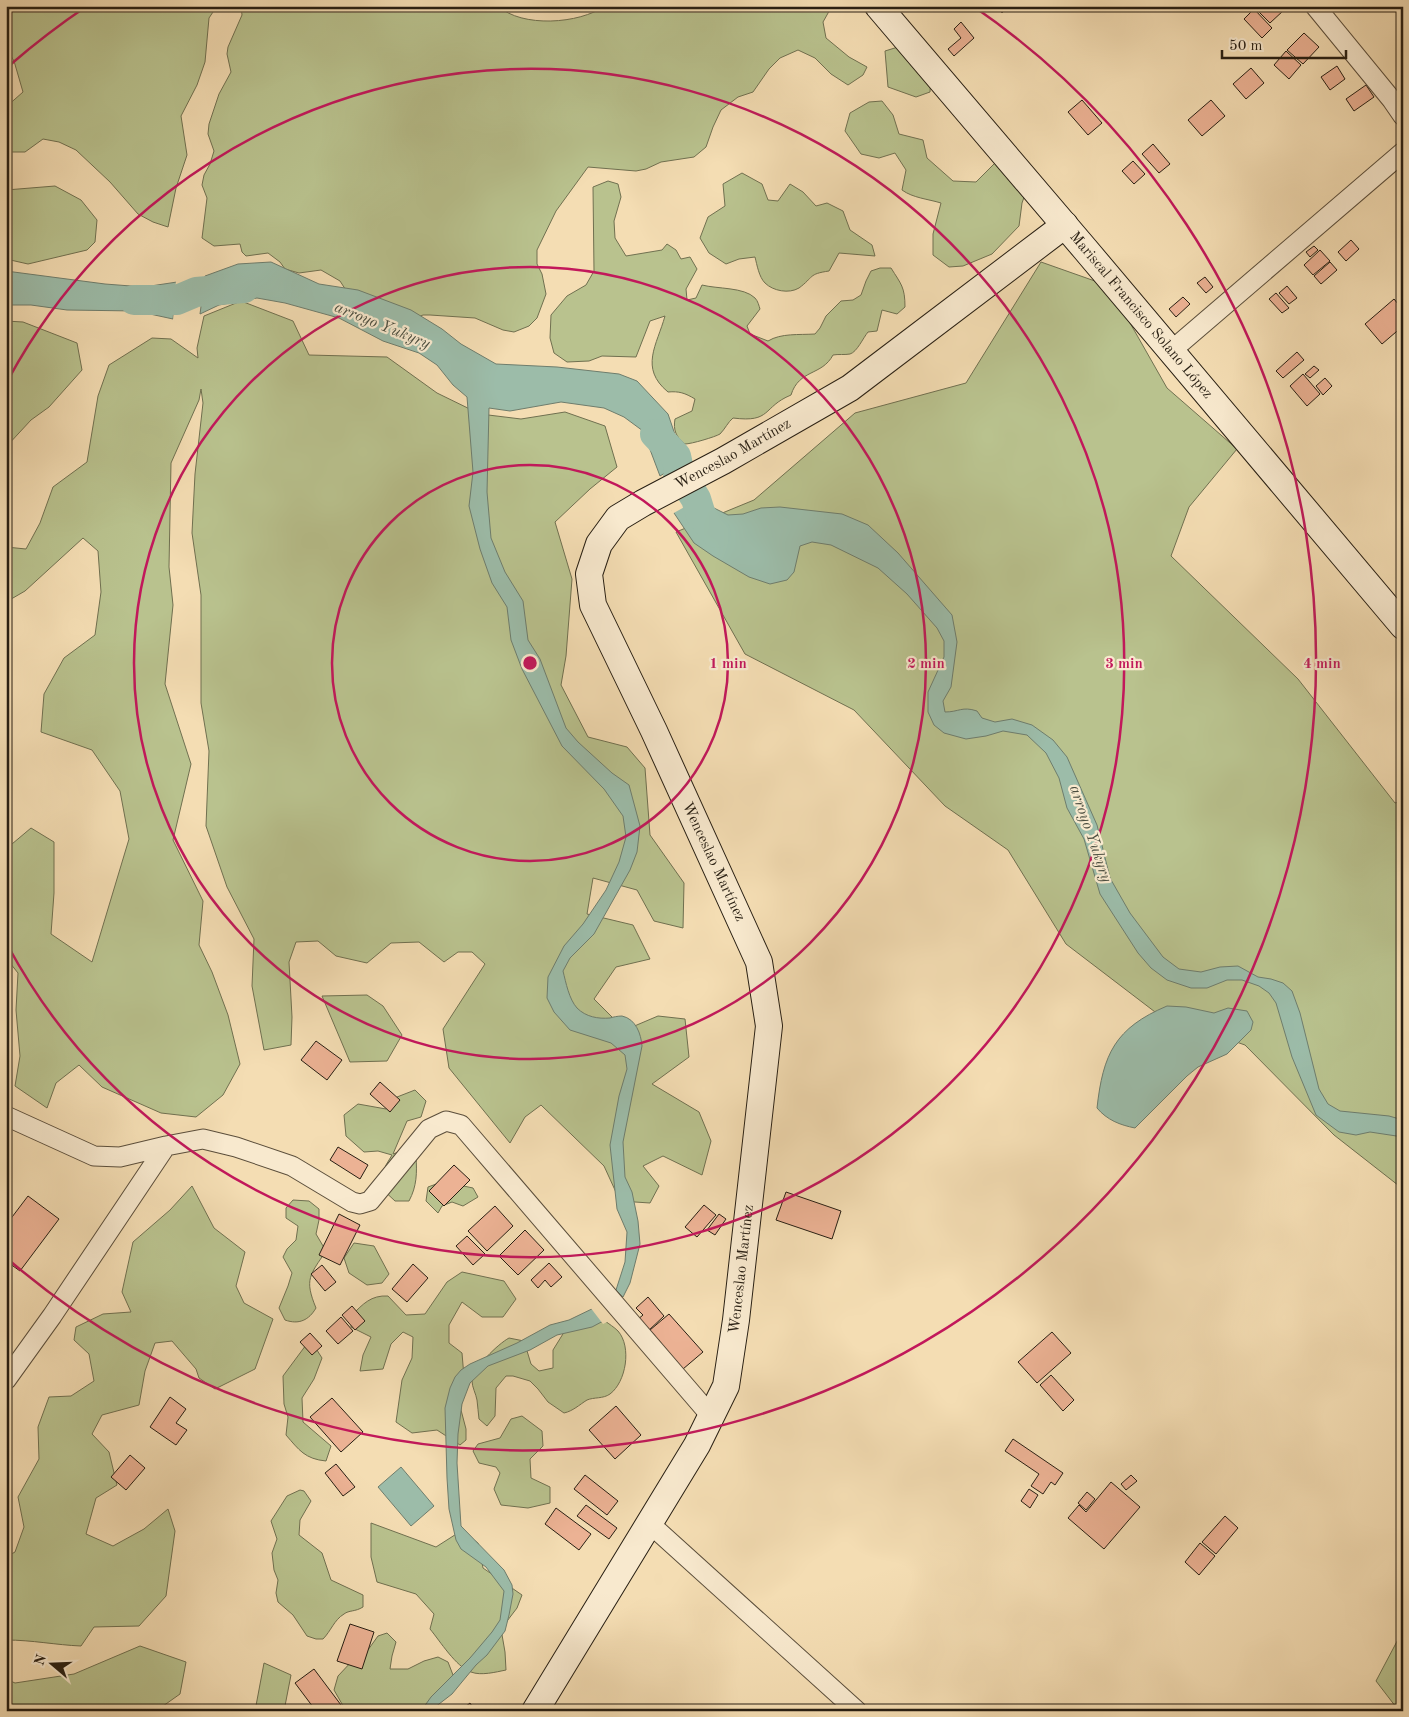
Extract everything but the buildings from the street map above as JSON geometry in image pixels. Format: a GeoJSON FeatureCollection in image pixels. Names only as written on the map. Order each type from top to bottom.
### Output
{"type":"FeatureCollection","features":[{"type":"Feature","properties":{"kind":"main road","name":"Mariscal Francisco Solano López"},"geometry":{"type":"LineString","coordinates":[[878,6],[1403,626]]}},
{"type":"Feature","properties":{"kind":"main road","name":"Wenceslao Martínez"},"geometry":{"type":"LineString","coordinates":[[535,1711],[697,1445],[726,1386],[736,1320],[769,1026],[759,962],[654,731],[593,605],[589,574],[599,544],[618,518],[723,461],[850,388],[1065,225]]}},
{"type":"Feature","properties":{"kind":"street"},"geometry":{"type":"LineString","coordinates":[[1315,6],[1397,95],[1403,116]]}},
{"type":"Feature","properties":{"kind":"street"},"geometry":{"type":"LineString","coordinates":[[1171,351],[1403,152]]}},
{"type":"Feature","properties":{"kind":"street"},"geometry":{"type":"LineString","coordinates":[[6,1116],[94,1156],[120,1157],[203,1139],[236,1147],[292,1166],[352,1202],[360,1204],[370,1201],[376,1195],[429,1129],[446,1121],[461,1125],[711,1416]]}},
{"type":"Feature","properties":{"kind":"street"},"geometry":{"type":"LineString","coordinates":[[6,1380],[52,1316],[166,1146]]}},
{"type":"Feature","properties":{"kind":"street"},"geometry":{"type":"LineString","coordinates":[[649,1523],[857,1711]]}},
{"type":"Feature","properties":{"kind":"green space"},"geometry":{"type":"Polygon","coordinates":[[[6,6],[217,6],[209,18],[205,62],[197,85],[181,116],[187,155],[176,188],[168,227],[138,214],[110,182],[76,150],[59,142],[43,139],[25,152],[6,152],[6,107],[23,92],[14,61],[6,48],[6,6]]]}},
{"type":"Feature","properties":{"kind":"green space"},"geometry":{"type":"Polygon","coordinates":[[[241,6],[498,6],[508,13],[521,18],[551,21],[581,17],[605,6],[832,6],[823,22],[826,38],[849,57],[867,67],[863,75],[848,85],[831,74],[815,58],[798,50],[780,58],[769,69],[753,92],[738,97],[721,110],[706,147],[694,157],[661,162],[646,169],[636,171],[588,167],[556,211],[537,250],[537,264],[542,274],[546,294],[537,318],[529,326],[514,332],[503,330],[475,318],[423,315],[411,320],[351,298],[340,281],[321,270],[299,273],[285,269],[280,262],[268,253],[246,256],[242,252],[240,244],[214,246],[202,238],[207,198],[202,185],[214,151],[208,134],[209,124],[219,94],[231,72],[227,54],[228,47],[242,15],[241,6]]]}},
{"type":"Feature","properties":{"kind":"green space"},"geometry":{"type":"Polygon","coordinates":[[[898,47],[932,58],[930,92],[916,97],[888,87],[885,51],[898,47]]]}},
{"type":"Feature","properties":{"kind":"green space"},"geometry":{"type":"Polygon","coordinates":[[[882,101],[893,115],[899,134],[923,140],[927,158],[953,181],[976,182],[999,159],[1034,169],[1022,203],[1019,226],[992,254],[963,266],[949,267],[933,255],[933,234],[941,203],[916,197],[902,190],[906,170],[895,153],[879,158],[861,154],[845,131],[850,113],[869,102],[882,101]]]}},
{"type":"Feature","properties":{"kind":"green space"},"geometry":{"type":"Polygon","coordinates":[[[742,173],[762,184],[768,200],[778,201],[790,184],[803,192],[816,206],[827,203],[843,211],[850,230],[872,245],[875,256],[839,253],[829,271],[814,275],[799,288],[791,291],[781,291],[768,286],[760,274],[755,257],[739,259],[726,264],[709,253],[700,238],[708,217],[725,206],[723,184],[742,173]]]}},
{"type":"Feature","properties":{"kind":"green space"},"geometry":{"type":"Polygon","coordinates":[[[608,181],[618,184],[621,197],[614,221],[615,238],[626,256],[662,250],[667,244],[676,250],[681,259],[690,257],[697,269],[686,289],[687,300],[696,298],[702,285],[737,290],[750,294],[756,299],[760,309],[747,326],[750,334],[768,341],[784,336],[815,334],[826,316],[841,301],[853,300],[861,295],[871,271],[880,268],[891,268],[902,286],[905,307],[897,314],[882,310],[877,331],[868,332],[853,353],[833,355],[823,366],[799,381],[791,395],[775,404],[766,413],[754,418],[733,418],[720,434],[685,444],[676,433],[674,427],[675,419],[692,411],[695,399],[682,393],[668,392],[659,383],[652,365],[655,346],[665,316],[650,321],[636,357],[602,356],[589,361],[567,362],[554,353],[550,338],[551,315],[567,296],[586,285],[594,271],[593,187],[608,181]]]}},
{"type":"Feature","properties":{"kind":"green space"},"geometry":{"type":"Polygon","coordinates":[[[55,186],[81,200],[97,220],[95,242],[87,250],[28,264],[6,259],[6,190],[55,186]]]}},
{"type":"Feature","properties":{"kind":"green space"},"geometry":{"type":"Polygon","coordinates":[[[1041,262],[1109,286],[1167,388],[1237,449],[1189,507],[1171,556],[1298,679],[1395,803],[1403,801],[1403,1189],[1334,1135],[1245,1045],[1159,1015],[1066,944],[1008,850],[945,806],[854,710],[745,654],[676,532],[754,500],[855,413],[966,383],[1041,262]]]}},
{"type":"Feature","properties":{"kind":"green space"},"geometry":{"type":"Polygon","coordinates":[[[241,301],[293,321],[309,355],[387,357],[437,393],[480,414],[521,419],[565,412],[605,426],[617,467],[555,522],[572,579],[566,656],[561,685],[588,737],[627,747],[645,768],[650,835],[684,883],[683,928],[654,921],[637,890],[593,878],[587,914],[633,925],[650,959],[616,967],[594,999],[625,1030],[658,1016],[685,1019],[689,1057],[652,1084],[699,1112],[711,1141],[702,1175],[663,1156],[643,1166],[659,1186],[650,1203],[620,1201],[604,1166],[541,1105],[525,1117],[510,1143],[449,1068],[443,1029],[485,964],[472,952],[458,952],[444,962],[419,942],[391,943],[367,963],[336,956],[318,941],[296,942],[289,962],[292,1017],[291,1045],[264,1050],[252,986],[254,939],[227,887],[206,826],[209,751],[201,703],[201,595],[192,533],[195,474],[203,403],[201,389],[199,400],[171,463],[169,567],[173,605],[165,684],[191,764],[173,840],[203,901],[199,945],[212,972],[228,1015],[240,1064],[223,1095],[196,1117],[161,1113],[102,1087],[79,1065],[56,1083],[47,1108],[15,1086],[20,1056],[16,1010],[18,973],[6,958],[6,849],[31,828],[54,842],[54,893],[51,934],[92,962],[129,839],[120,791],[92,750],[41,732],[44,694],[64,658],[95,635],[101,592],[98,551],[83,538],[25,591],[6,602],[6,547],[26,549],[40,523],[53,487],[87,462],[98,396],[109,365],[152,338],[171,339],[198,358],[197,348],[204,316],[241,301]]]}},
{"type":"Feature","properties":{"kind":"green space"},"geometry":{"type":"Polygon","coordinates":[[[6,321],[23,322],[77,343],[82,370],[49,407],[31,420],[6,447],[6,321]]]}},
{"type":"Feature","properties":{"kind":"green space"},"geometry":{"type":"Polygon","coordinates":[[[367,995],[383,1006],[402,1035],[387,1061],[350,1062],[322,996],[367,995]]]}},
{"type":"Feature","properties":{"kind":"green space"},"geometry":{"type":"Polygon","coordinates":[[[415,1090],[426,1101],[421,1117],[407,1121],[393,1154],[404,1150],[416,1156],[415,1185],[409,1201],[395,1201],[380,1187],[386,1165],[392,1155],[378,1151],[364,1152],[346,1136],[344,1115],[358,1104],[386,1109],[397,1097],[415,1090]]]}},
{"type":"Feature","properties":{"kind":"green space"},"geometry":{"type":"Polygon","coordinates":[[[439,1183],[473,1188],[478,1197],[463,1206],[452,1202],[442,1206],[438,1213],[426,1201],[428,1187],[439,1183]]]}},
{"type":"Feature","properties":{"kind":"green space"},"geometry":{"type":"Polygon","coordinates":[[[192,1186],[214,1228],[245,1252],[236,1286],[244,1303],[273,1319],[255,1369],[215,1389],[199,1378],[196,1369],[172,1341],[155,1343],[145,1371],[139,1405],[102,1415],[92,1434],[109,1452],[117,1485],[96,1498],[86,1534],[113,1546],[144,1529],[168,1509],[175,1531],[166,1596],[139,1626],[94,1627],[81,1646],[6,1640],[6,1557],[15,1552],[24,1527],[18,1497],[39,1459],[38,1427],[49,1397],[71,1396],[94,1381],[89,1354],[74,1340],[76,1327],[103,1314],[131,1312],[122,1292],[133,1242],[170,1210],[192,1186]]]}},
{"type":"Feature","properties":{"kind":"green space"},"geometry":{"type":"Polygon","coordinates":[[[293,1200],[309,1201],[319,1209],[316,1234],[326,1251],[310,1278],[310,1290],[316,1308],[310,1316],[299,1322],[285,1320],[279,1308],[292,1273],[283,1257],[287,1249],[296,1240],[298,1226],[286,1218],[286,1208],[293,1200]]]}},
{"type":"Feature","properties":{"kind":"green space"},"geometry":{"type":"Polygon","coordinates":[[[354,1243],[374,1246],[389,1274],[382,1283],[367,1285],[349,1273],[344,1258],[354,1243]]]}},
{"type":"Feature","properties":{"kind":"green space"},"geometry":{"type":"Polygon","coordinates":[[[462,1272],[504,1281],[516,1299],[503,1317],[482,1317],[462,1302],[449,1325],[449,1343],[462,1353],[464,1377],[461,1410],[466,1429],[466,1440],[460,1445],[437,1430],[412,1433],[396,1422],[402,1380],[412,1358],[413,1337],[403,1332],[391,1344],[383,1369],[360,1371],[363,1355],[371,1337],[351,1327],[352,1315],[364,1304],[382,1296],[388,1296],[406,1315],[425,1314],[447,1282],[462,1272]]]}},
{"type":"Feature","properties":{"kind":"green space"},"geometry":{"type":"Polygon","coordinates":[[[605,1321],[618,1331],[625,1346],[626,1355],[620,1381],[616,1389],[610,1394],[587,1400],[564,1413],[548,1402],[530,1381],[506,1376],[496,1388],[495,1416],[487,1426],[479,1419],[472,1381],[477,1369],[487,1356],[504,1341],[509,1338],[524,1341],[531,1364],[539,1371],[553,1368],[553,1350],[566,1329],[605,1321]]]}},
{"type":"Feature","properties":{"kind":"green space"},"geometry":{"type":"Polygon","coordinates":[[[306,1345],[315,1347],[322,1358],[314,1379],[302,1398],[303,1422],[331,1446],[326,1461],[308,1456],[286,1435],[288,1417],[284,1404],[283,1376],[306,1345]]]}},
{"type":"Feature","properties":{"kind":"green space"},"geometry":{"type":"Polygon","coordinates":[[[522,1416],[542,1431],[543,1446],[530,1459],[531,1478],[550,1487],[550,1503],[528,1508],[501,1505],[494,1489],[500,1473],[496,1467],[479,1463],[473,1451],[478,1444],[500,1438],[511,1419],[522,1416]]]}},
{"type":"Feature","properties":{"kind":"green space"},"geometry":{"type":"Polygon","coordinates":[[[300,1490],[304,1491],[311,1501],[300,1520],[299,1535],[322,1553],[331,1580],[363,1595],[363,1607],[341,1616],[323,1639],[307,1636],[293,1615],[278,1602],[276,1593],[278,1580],[274,1570],[272,1553],[277,1539],[271,1521],[287,1496],[300,1490]]]}},
{"type":"Feature","properties":{"kind":"green space"},"geometry":{"type":"Polygon","coordinates":[[[371,1523],[436,1547],[461,1531],[478,1543],[483,1568],[522,1595],[517,1608],[501,1629],[506,1670],[479,1674],[465,1669],[443,1647],[430,1629],[434,1614],[416,1594],[377,1582],[371,1557],[371,1523]]]}},
{"type":"Feature","properties":{"kind":"green space"},"geometry":{"type":"Polygon","coordinates":[[[1403,1630],[1403,1711],[1399,1711],[1376,1681],[1403,1630]]]}},
{"type":"Feature","properties":{"kind":"green space"},"geometry":{"type":"Polygon","coordinates":[[[387,1633],[396,1642],[390,1669],[408,1669],[438,1657],[448,1662],[453,1675],[450,1691],[425,1711],[346,1711],[334,1690],[338,1676],[353,1660],[365,1654],[378,1636],[387,1633]]]}},
{"type":"Feature","properties":{"kind":"green space"},"geometry":{"type":"Polygon","coordinates":[[[140,1646],[186,1662],[180,1694],[156,1711],[6,1711],[6,1679],[15,1683],[74,1674],[140,1646]]]}},
{"type":"Feature","properties":{"kind":"green space"},"geometry":{"type":"Polygon","coordinates":[[[264,1663],[291,1675],[284,1711],[255,1711],[264,1663]]]}},
{"type":"Feature","properties":{"kind":"water"},"geometry":{"type":"Polygon","coordinates":[[[271,262],[319,284],[358,290],[411,310],[442,329],[461,344],[496,364],[557,367],[619,374],[637,381],[668,414],[684,461],[660,476],[643,431],[624,417],[604,408],[561,402],[510,411],[489,408],[487,492],[491,538],[505,572],[523,601],[528,640],[540,659],[566,728],[578,742],[612,773],[629,785],[640,826],[637,852],[630,870],[594,934],[570,958],[563,971],[570,996],[577,1008],[584,1014],[597,1018],[622,1016],[631,1020],[639,1032],[642,1046],[623,1142],[625,1177],[632,1192],[638,1221],[640,1244],[630,1283],[623,1297],[616,1290],[625,1262],[627,1232],[617,1209],[610,1145],[619,1096],[627,1069],[625,1055],[611,1043],[570,1030],[554,1012],[547,998],[548,977],[564,946],[583,924],[606,890],[619,862],[626,837],[623,816],[604,789],[562,746],[522,669],[511,640],[507,607],[492,583],[480,549],[469,506],[473,472],[467,397],[453,385],[437,365],[419,353],[383,341],[339,318],[285,303],[257,298],[219,305],[200,314],[205,276],[238,264],[271,262]]]}},
{"type":"Feature","properties":{"kind":"water"},"geometry":{"type":"Polygon","coordinates":[[[6,271],[105,284],[144,287],[177,282],[173,319],[136,311],[67,310],[31,305],[6,305],[6,271]]]}},
{"type":"Feature","properties":{"kind":"water"},"geometry":{"type":"Polygon","coordinates":[[[700,495],[710,506],[728,515],[743,514],[761,508],[780,507],[842,514],[868,525],[898,553],[952,615],[957,642],[951,687],[943,701],[945,712],[968,709],[977,711],[982,718],[995,722],[1012,719],[1032,725],[1053,740],[1067,757],[1097,825],[1110,878],[1130,913],[1163,957],[1179,969],[1201,972],[1220,967],[1238,966],[1258,977],[1283,983],[1292,991],[1300,1013],[1319,1089],[1328,1104],[1340,1111],[1389,1116],[1403,1120],[1403,1137],[1370,1132],[1356,1135],[1339,1132],[1316,1115],[1292,1057],[1276,1003],[1269,993],[1259,986],[1242,980],[1227,980],[1207,988],[1191,988],[1167,980],[1151,968],[1138,953],[1100,894],[1084,839],[1067,808],[1059,778],[1046,753],[1027,735],[1003,731],[966,739],[944,733],[934,725],[928,712],[928,692],[944,657],[944,641],[937,628],[907,594],[878,568],[831,545],[812,542],[800,546],[794,572],[787,580],[770,584],[749,577],[694,543],[672,510],[700,495]]]}},
{"type":"Feature","properties":{"kind":"water"},"geometry":{"type":"Polygon","coordinates":[[[1167,1006],[1186,1007],[1214,1013],[1228,1008],[1247,1011],[1253,1022],[1251,1030],[1227,1054],[1198,1067],[1135,1128],[1119,1124],[1109,1119],[1097,1108],[1103,1072],[1108,1058],[1115,1045],[1135,1024],[1149,1014],[1167,1006]]]}},
{"type":"Feature","properties":{"kind":"water"},"geometry":{"type":"Polygon","coordinates":[[[598,1306],[607,1319],[592,1327],[557,1335],[530,1350],[488,1366],[470,1383],[462,1404],[458,1434],[457,1463],[461,1526],[504,1570],[512,1585],[513,1594],[505,1631],[487,1655],[476,1665],[452,1694],[430,1711],[421,1711],[431,1697],[470,1658],[492,1632],[500,1620],[504,1591],[486,1567],[461,1549],[456,1540],[449,1509],[447,1478],[445,1408],[450,1388],[455,1377],[470,1364],[517,1343],[550,1325],[569,1320],[598,1306]]]}},
{"type":"Feature","properties":{"kind":"water"},"geometry":{"type":"Polygon","coordinates":[[[401,1467],[434,1506],[411,1526],[378,1487],[401,1467]]]}},
{"type":"Feature","properties":{"kind":"pier"},"geometry":{"type":"Polygon","coordinates":[[[176,280],[180,283],[176,320],[173,322],[176,280]]]}},
{"type":"Feature","properties":{"kind":"pier"},"geometry":{"type":"Polygon","coordinates":[[[699,493],[704,496],[672,514],[671,508],[699,493]]]}},
{"type":"Feature","properties":{"kind":"pier"},"geometry":{"type":"Polygon","coordinates":[[[600,1304],[610,1319],[603,1324],[590,1307],[600,1304]]]}},
{"type":"Feature","properties":{"kind":"waterway","name":"arroyo Yukyry"},"geometry":{"type":"LineString","coordinates":[[134,300],[177,300],[196,292],[244,288]]}},
{"type":"Feature","properties":{"kind":"waterway","name":"arroyo Yukyry"},"geometry":{"type":"LineString","coordinates":[[655,434],[676,456],[679,470],[678,478],[691,491],[696,499],[701,515],[716,533]]}}]}
